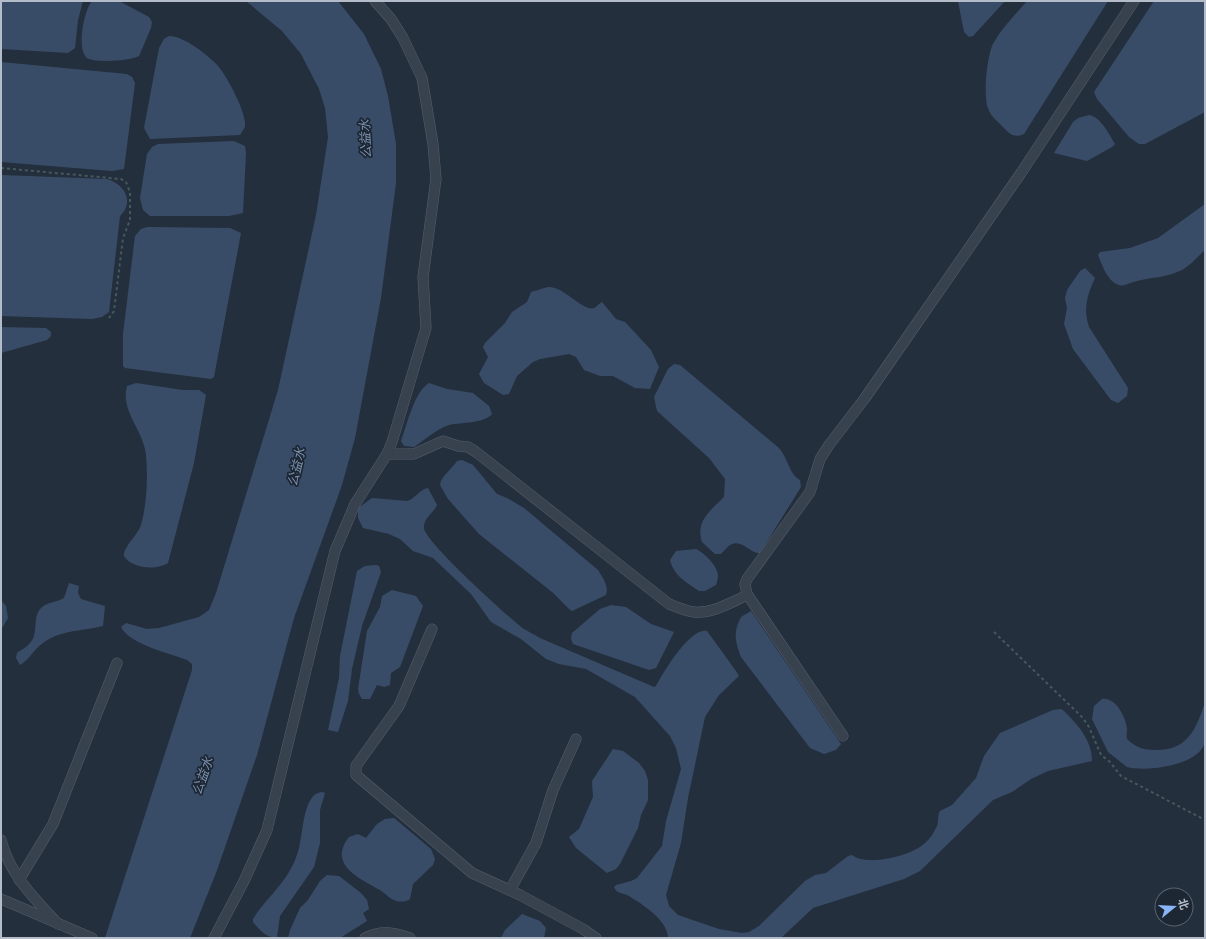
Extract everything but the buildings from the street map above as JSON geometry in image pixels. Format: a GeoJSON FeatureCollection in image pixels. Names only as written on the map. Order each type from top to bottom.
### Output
{"type":"FeatureCollection","features":[{"type":"Feature","properties":{"kind":"street"},"geometry":{"type":"LineString","coordinates":[[214,938],[244,881],[266,830],[335,551],[355,504],[386,454],[394,436],[426,328],[424,277],[436,179],[432,137],[422,78],[403,38],[391,19],[375,1]]}},
{"type":"Feature","properties":{"kind":"street"},"geometry":{"type":"LineString","coordinates":[[843,736],[748,595],[745,584],[746,579],[810,492],[820,459],[829,445],[864,398],[1021,173],[1134,1]]}},
{"type":"Feature","properties":{"kind":"street"},"geometry":{"type":"LineString","coordinates":[[386,454],[414,454],[443,441],[458,446],[468,447],[508,476],[669,604],[693,612],[702,612],[712,610],[748,595]]}},
{"type":"Feature","properties":{"kind":"street"},"geometry":{"type":"LineString","coordinates":[[432,629],[399,706],[356,766],[355,772],[360,779],[472,873],[510,890],[583,929],[596,938]]}},
{"type":"Feature","properties":{"kind":"street"},"geometry":{"type":"LineString","coordinates":[[19,880],[53,824],[117,663]]}},
{"type":"Feature","properties":{"kind":"street"},"geometry":{"type":"LineString","coordinates":[[510,890],[536,843],[553,790],[576,739]]}},
{"type":"Feature","properties":{"kind":"street"},"geometry":{"type":"LineString","coordinates":[[1,840],[10,866],[19,880],[58,924]]}},
{"type":"Feature","properties":{"kind":"street"},"geometry":{"type":"LineString","coordinates":[[1,899],[92,938]]}},
{"type":"Feature","properties":{"kind":"street"},"geometry":{"type":"LineString","coordinates":[[365,938],[384,932],[392,932],[410,938]]}},
{"type":"Feature","properties":{"kind":"path"},"geometry":{"type":"LineString","coordinates":[[1,168],[121,179],[126,182],[130,192],[130,220],[123,238],[114,311],[109,318]]}},
{"type":"Feature","properties":{"kind":"path"},"geometry":{"type":"LineString","coordinates":[[994,632],[1083,718],[1089,727],[1101,755],[1110,762],[1120,776],[1205,820]]}},
{"type":"Feature","properties":{"kind":"water"},"geometry":{"type":"Polygon","coordinates":[[[1,1],[83,1],[78,20],[75,48],[68,53],[1,49],[1,1]]]}},
{"type":"Feature","properties":{"kind":"water"},"geometry":{"type":"Polygon","coordinates":[[[92,1],[119,1],[149,17],[152,22],[151,28],[139,56],[135,58],[113,61],[91,60],[87,58],[82,47],[82,30],[86,12],[92,1]]]}},
{"type":"Feature","properties":{"kind":"water","name":"公益水"},"geometry":{"type":"Polygon","coordinates":[[[246,1],[338,1],[364,34],[381,69],[388,96],[396,144],[396,183],[381,298],[355,438],[342,485],[294,618],[257,755],[216,873],[190,938],[105,938],[192,670],[192,664],[187,660],[141,643],[125,633],[121,627],[126,623],[147,629],[159,628],[199,617],[209,610],[216,593],[278,390],[316,215],[328,137],[325,108],[319,89],[301,54],[282,31],[246,1]]]}},
{"type":"Feature","properties":{"kind":"water"},"geometry":{"type":"Polygon","coordinates":[[[958,1],[1005,1],[973,36],[969,37],[964,32],[958,1]]]}},
{"type":"Feature","properties":{"kind":"water"},"geometry":{"type":"Polygon","coordinates":[[[1027,1],[1108,1],[1024,134],[1017,136],[1006,130],[989,111],[986,94],[986,75],[989,55],[994,42],[1005,26],[1027,1]]]}},
{"type":"Feature","properties":{"kind":"water"},"geometry":{"type":"Polygon","coordinates":[[[1154,1],[1205,1],[1205,112],[1145,144],[1139,144],[1129,137],[1097,99],[1094,92],[1154,1]]]}},
{"type":"Feature","properties":{"kind":"water"},"geometry":{"type":"Polygon","coordinates":[[[169,36],[182,39],[195,47],[214,62],[222,71],[236,95],[243,113],[245,127],[240,135],[150,139],[144,128],[159,48],[164,39],[169,36]]]}},
{"type":"Feature","properties":{"kind":"water"},"geometry":{"type":"Polygon","coordinates":[[[1,62],[127,74],[132,77],[135,83],[124,169],[112,171],[1,162],[1,62]]]}},
{"type":"Feature","properties":{"kind":"water"},"geometry":{"type":"Polygon","coordinates":[[[1089,115],[1101,122],[1115,144],[1087,161],[1054,153],[1073,122],[1078,118],[1089,115]]]}},
{"type":"Feature","properties":{"kind":"water"},"geometry":{"type":"Polygon","coordinates":[[[234,141],[245,146],[246,153],[243,213],[229,216],[150,216],[143,210],[140,198],[147,154],[152,147],[158,144],[234,141]]]}},
{"type":"Feature","properties":{"kind":"water"},"geometry":{"type":"Polygon","coordinates":[[[1,175],[107,179],[113,181],[123,189],[126,194],[127,205],[120,216],[109,312],[102,317],[92,319],[1,316],[1,175]]]}},
{"type":"Feature","properties":{"kind":"water"},"geometry":{"type":"Polygon","coordinates":[[[1205,204],[1205,250],[1188,266],[1170,275],[1139,280],[1123,286],[1115,283],[1109,277],[1098,255],[1100,252],[1130,248],[1158,238],[1205,204]]]}},
{"type":"Feature","properties":{"kind":"water"},"geometry":{"type":"Polygon","coordinates":[[[147,227],[230,228],[241,233],[214,377],[211,379],[125,368],[123,366],[123,334],[135,236],[141,229],[147,227]]]}},
{"type":"Feature","properties":{"kind":"water"},"geometry":{"type":"Polygon","coordinates":[[[1085,268],[1095,278],[1090,290],[1086,308],[1089,327],[1128,388],[1127,396],[1118,403],[1111,400],[1073,349],[1064,324],[1067,308],[1065,298],[1067,290],[1080,271],[1085,268]]]}},
{"type":"Feature","properties":{"kind":"water"},"geometry":{"type":"Polygon","coordinates":[[[548,287],[560,290],[584,306],[590,308],[594,308],[602,302],[616,319],[625,322],[651,350],[659,367],[650,389],[635,388],[613,376],[600,376],[584,370],[576,357],[569,354],[540,359],[533,362],[517,376],[509,394],[503,395],[484,383],[479,374],[488,357],[483,347],[485,343],[505,323],[512,312],[527,302],[531,292],[548,287]]]}},
{"type":"Feature","properties":{"kind":"water"},"geometry":{"type":"Polygon","coordinates":[[[1,327],[46,328],[51,332],[51,336],[47,340],[1,353],[1,327]]]}},
{"type":"Feature","properties":{"kind":"water"},"geometry":{"type":"Polygon","coordinates":[[[674,364],[680,365],[779,448],[785,456],[793,474],[800,480],[801,487],[760,553],[756,553],[738,543],[734,543],[721,554],[715,554],[702,542],[700,535],[702,522],[709,511],[724,497],[725,479],[709,458],[657,411],[654,397],[668,369],[674,364]]]}},
{"type":"Feature","properties":{"kind":"water"},"geometry":{"type":"Polygon","coordinates":[[[136,383],[183,390],[199,390],[206,395],[194,463],[168,563],[157,567],[138,566],[127,560],[124,556],[124,552],[141,525],[145,508],[147,481],[147,463],[144,446],[127,404],[127,386],[136,383]]]}},
{"type":"Feature","properties":{"kind":"water"},"geometry":{"type":"Polygon","coordinates":[[[429,383],[447,389],[473,393],[489,406],[492,414],[483,420],[444,427],[414,447],[404,446],[401,441],[415,401],[424,387],[429,383]]]}},
{"type":"Feature","properties":{"kind":"water"},"geometry":{"type":"Polygon","coordinates":[[[462,460],[473,465],[497,494],[524,508],[598,570],[604,579],[607,588],[606,595],[572,611],[552,592],[479,534],[448,499],[440,485],[444,476],[457,461],[462,460]]]}},
{"type":"Feature","properties":{"kind":"water"},"geometry":{"type":"Polygon","coordinates":[[[428,488],[437,505],[424,524],[424,528],[428,536],[468,579],[524,629],[540,638],[654,687],[685,643],[700,632],[707,631],[739,676],[719,695],[705,717],[688,798],[681,843],[666,895],[669,906],[678,915],[719,929],[742,933],[749,932],[759,926],[805,881],[815,875],[826,873],[848,856],[852,855],[868,860],[879,860],[902,855],[912,851],[921,846],[931,836],[937,826],[940,811],[952,805],[976,778],[984,756],[1000,733],[1053,710],[1061,709],[1079,727],[1090,746],[1092,761],[1048,771],[1031,779],[1012,792],[993,800],[920,871],[904,879],[813,908],[781,938],[668,938],[664,925],[653,913],[633,898],[618,892],[614,887],[637,878],[662,846],[666,821],[681,769],[676,748],[670,736],[635,697],[586,669],[559,664],[546,659],[521,639],[491,622],[471,594],[433,558],[413,551],[400,539],[389,534],[363,528],[358,518],[358,508],[372,498],[407,501],[422,490],[428,488]]]}},
{"type":"Feature","properties":{"kind":"water"},"geometry":{"type":"Polygon","coordinates":[[[696,549],[710,560],[718,575],[716,585],[705,591],[699,591],[681,578],[674,570],[670,560],[676,551],[696,549]]]}},
{"type":"Feature","properties":{"kind":"water"},"geometry":{"type":"Polygon","coordinates":[[[365,566],[379,566],[381,572],[362,626],[352,669],[348,701],[338,732],[328,730],[339,678],[340,656],[357,571],[365,566]]]}},
{"type":"Feature","properties":{"kind":"water"},"geometry":{"type":"Polygon","coordinates":[[[69,583],[79,586],[78,593],[81,599],[105,606],[103,626],[64,633],[50,639],[40,645],[20,665],[16,658],[17,653],[27,646],[33,639],[38,612],[46,604],[64,598],[69,583]]]}},
{"type":"Feature","properties":{"kind":"water"},"geometry":{"type":"Polygon","coordinates":[[[392,590],[416,596],[423,606],[400,667],[391,673],[390,685],[384,687],[377,685],[370,699],[362,699],[358,689],[367,631],[380,607],[382,596],[392,590]]]}},
{"type":"Feature","properties":{"kind":"water"},"geometry":{"type":"Polygon","coordinates":[[[1,600],[6,606],[8,618],[1,630],[1,600]]]}},
{"type":"Feature","properties":{"kind":"water"},"geometry":{"type":"Polygon","coordinates":[[[611,605],[626,607],[651,624],[674,632],[656,668],[649,670],[573,644],[571,639],[572,633],[600,609],[611,605]]]}},
{"type":"Feature","properties":{"kind":"water"},"geometry":{"type":"Polygon","coordinates":[[[751,611],[841,744],[836,750],[824,754],[810,748],[741,657],[736,642],[736,632],[741,617],[751,611]]]}},
{"type":"Feature","properties":{"kind":"water"},"geometry":{"type":"Polygon","coordinates":[[[1102,699],[1112,701],[1119,709],[1125,719],[1127,739],[1140,748],[1155,750],[1175,747],[1183,743],[1194,730],[1205,702],[1204,745],[1199,752],[1181,763],[1146,769],[1127,767],[1108,752],[1092,719],[1094,706],[1102,699]]]}},
{"type":"Feature","properties":{"kind":"water"},"geometry":{"type":"Polygon","coordinates":[[[613,749],[623,751],[639,763],[645,771],[648,780],[648,800],[641,815],[638,828],[620,864],[616,869],[607,873],[576,848],[569,837],[579,829],[593,797],[592,781],[613,749]]]}},
{"type":"Feature","properties":{"kind":"water"},"geometry":{"type":"Polygon","coordinates":[[[322,792],[325,793],[320,810],[320,843],[314,867],[280,916],[277,937],[267,935],[258,928],[253,922],[253,919],[291,869],[299,848],[307,806],[316,794],[322,792]]]}},
{"type":"Feature","properties":{"kind":"water"},"geometry":{"type":"Polygon","coordinates":[[[394,818],[431,849],[435,859],[433,865],[413,884],[410,899],[403,902],[390,898],[380,890],[356,876],[344,863],[342,856],[343,847],[349,837],[358,834],[366,838],[377,824],[385,819],[394,818]]]}},
{"type":"Feature","properties":{"kind":"water"},"geometry":{"type":"Polygon","coordinates":[[[327,875],[339,876],[361,893],[367,900],[369,909],[363,913],[367,921],[340,938],[288,938],[300,908],[308,900],[320,881],[327,875]]]}},
{"type":"Feature","properties":{"kind":"water"},"geometry":{"type":"Polygon","coordinates":[[[522,914],[540,921],[546,928],[544,938],[501,938],[505,930],[522,914]]]}}]}
